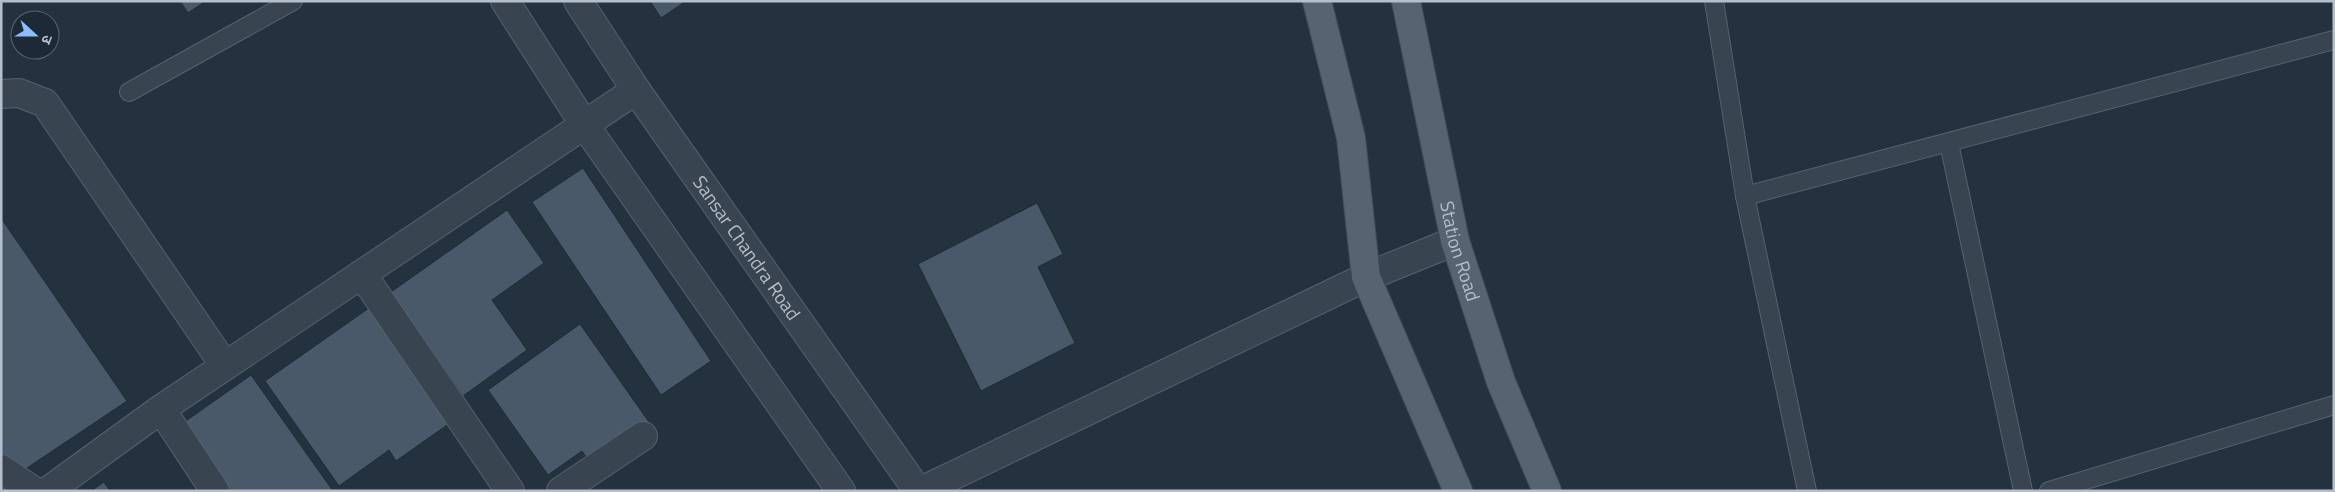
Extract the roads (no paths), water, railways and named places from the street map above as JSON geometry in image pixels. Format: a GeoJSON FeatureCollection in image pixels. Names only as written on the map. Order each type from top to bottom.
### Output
{"type":"FeatureCollection","features":[{"type":"Feature","properties":{"kind":"main road"},"geometry":{"type":"LineString","coordinates":[[1317,1],[1351,138],[1366,277],[1458,491]]}},
{"type":"Feature","properties":{"kind":"main road","name":"Station Road"},"geometry":{"type":"LineString","coordinates":[[1406,1],[1455,241],[1501,382],[1547,491]]}},
{"type":"Feature","properties":{"kind":"street"},"geometry":{"type":"LineString","coordinates":[[505,1],[584,124],[841,491]]}},
{"type":"Feature","properties":{"kind":"street","name":"Sansar Chandra Road"},"geometry":{"type":"LineString","coordinates":[[578,1],[636,90],[920,491]]}},
{"type":"Feature","properties":{"kind":"street"},"geometry":{"type":"LineString","coordinates":[[48,491],[160,409],[636,90]]}},
{"type":"Feature","properties":{"kind":"street"},"geometry":{"type":"LineString","coordinates":[[1,94],[19,93],[46,103],[225,366]]}},
{"type":"Feature","properties":{"kind":"street"},"geometry":{"type":"LineString","coordinates":[[920,491],[1366,277],[1455,241]]}},
{"type":"Feature","properties":{"kind":"street"},"geometry":{"type":"LineString","coordinates":[[362,274],[510,491]]}},
{"type":"Feature","properties":{"kind":"street"},"geometry":{"type":"LineString","coordinates":[[160,409],[216,491]]}},
{"type":"Feature","properties":{"kind":"street"},"geometry":{"type":"LineString","coordinates":[[561,491],[643,436]]}},
{"type":"Feature","properties":{"kind":"street"},"geometry":{"type":"LineString","coordinates":[[1,469],[34,491]]}},
{"type":"Feature","properties":{"kind":"lane"},"geometry":{"type":"LineString","coordinates":[[129,92],[293,1]]}},
{"type":"Feature","properties":{"kind":"lane"},"geometry":{"type":"LineString","coordinates":[[1714,1],[1745,196],[1807,491]]}},
{"type":"Feature","properties":{"kind":"lane"},"geometry":{"type":"LineString","coordinates":[[1745,196],[2333,45]]}},
{"type":"Feature","properties":{"kind":"lane"},"geometry":{"type":"LineString","coordinates":[[1949,143],[2023,491]]}},
{"type":"Feature","properties":{"kind":"lane"},"geometry":{"type":"LineString","coordinates":[[2049,491],[2334,405]]}}]}
